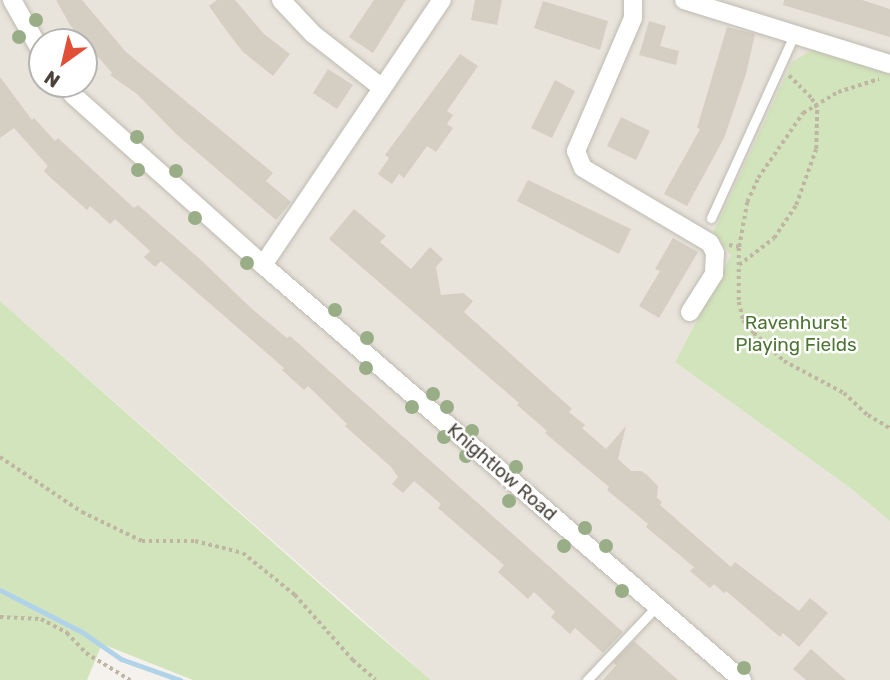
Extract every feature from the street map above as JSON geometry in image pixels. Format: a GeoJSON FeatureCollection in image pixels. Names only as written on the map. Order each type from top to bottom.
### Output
{"type":"FeatureCollection","features":[{"type":"Feature","properties":{"kind":"street"},"geometry":{"type":"LineString","coordinates":[[12,0],[28,28]]}},
{"type":"Feature","properties":{"kind":"street"},"geometry":{"type":"LineString","coordinates":[[281,0],[313,34],[382,88]]}},
{"type":"Feature","properties":{"kind":"street"},"geometry":{"type":"LineString","coordinates":[[262,264],[442,0]]}},
{"type":"Feature","properties":{"kind":"street"},"geometry":{"type":"LineString","coordinates":[[634,0],[633,18],[576,151],[583,167],[710,243],[715,253],[715,274],[690,312]]}},
{"type":"Feature","properties":{"kind":"street"},"geometry":{"type":"LineString","coordinates":[[684,0],[794,35],[886,71]]}},
{"type":"Feature","properties":{"kind":"street","name":"Knightlow Road"},"geometry":{"type":"LineString","coordinates":[[76,98],[262,264],[742,680]]}},
{"type":"Feature","properties":{"kind":"lane"},"geometry":{"type":"LineString","coordinates":[[711,218],[794,35]]}},
{"type":"Feature","properties":{"kind":"lane"},"geometry":{"type":"LineString","coordinates":[[587,680],[657,606]]}},
{"type":"Feature","properties":{"kind":"path"},"geometry":{"type":"LineString","coordinates":[[739,265],[774,237],[796,205],[816,149],[818,122],[814,104],[793,77],[779,71]]}},
{"type":"Feature","properties":{"kind":"path"},"geometry":{"type":"LineString","coordinates":[[886,71],[814,104],[785,137],[758,178],[747,202],[739,247],[739,265],[743,320],[754,333],[784,361],[836,388],[868,415],[890,428]]}},
{"type":"Feature","properties":{"kind":"path"},"geometry":{"type":"LineString","coordinates":[[710,243],[739,247]]}},
{"type":"Feature","properties":{"kind":"path"},"geometry":{"type":"LineString","coordinates":[[0,457],[82,512],[142,541],[195,541],[243,553],[295,596],[352,660],[376,680]]}},
{"type":"Feature","properties":{"kind":"path"},"geometry":{"type":"LineString","coordinates":[[0,617],[41,619],[67,633],[86,653],[130,680]]}},
{"type":"Feature","properties":{"kind":"shaded area"},"geometry":{"type":"Polygon","coordinates":[[[0,0],[890,0],[890,69],[731,255],[675,362],[849,487],[890,521],[890,680],[431,680],[0,301],[0,0]]]}},
{"type":"Feature","properties":{"kind":"green space","name":"Ravenhurst Playing Fields"},"geometry":{"type":"Polygon","coordinates":[[[812,50],[890,69],[890,521],[849,487],[675,362],[731,255],[713,233],[792,62],[812,50]]]}},
{"type":"Feature","properties":{"kind":"green space"},"geometry":{"type":"Polygon","coordinates":[[[0,301],[431,680],[193,680],[102,644],[87,680],[0,680],[0,301]]]}},
{"type":"Feature","properties":{"kind":"building"},"geometry":{"type":"Polygon","coordinates":[[[56,0],[82,0],[126,52],[273,173],[266,181],[291,202],[276,220],[176,134],[137,94],[110,75],[112,73],[98,57],[98,28],[73,28],[56,0]]]}},
{"type":"Feature","properties":{"kind":"building"},"geometry":{"type":"Polygon","coordinates":[[[217,0],[235,0],[264,34],[290,54],[273,76],[243,52],[226,30],[209,6],[217,0]]]}},
{"type":"Feature","properties":{"kind":"building"},"geometry":{"type":"Polygon","coordinates":[[[374,0],[406,0],[373,53],[349,37],[374,0]]]}},
{"type":"Feature","properties":{"kind":"building"},"geometry":{"type":"Polygon","coordinates":[[[475,0],[502,0],[497,25],[471,20],[475,0]]]}},
{"type":"Feature","properties":{"kind":"building"},"geometry":{"type":"Polygon","coordinates":[[[784,0],[862,0],[890,9],[890,37],[783,5],[784,0]]]}},
{"type":"Feature","properties":{"kind":"building"},"geometry":{"type":"Polygon","coordinates":[[[543,1],[608,21],[600,50],[534,28],[543,1]]]}},
{"type":"Feature","properties":{"kind":"building"},"geometry":{"type":"Polygon","coordinates":[[[649,21],[666,26],[660,46],[679,51],[676,65],[639,55],[649,21]]]}},
{"type":"Feature","properties":{"kind":"building"},"geometry":{"type":"Polygon","coordinates":[[[727,27],[755,34],[746,74],[724,138],[687,206],[664,194],[700,129],[697,128],[727,27]]]}},
{"type":"Feature","properties":{"kind":"building"},"geometry":{"type":"Polygon","coordinates":[[[460,54],[478,66],[447,111],[453,115],[447,124],[453,128],[436,152],[427,146],[404,178],[399,174],[392,184],[378,174],[389,158],[385,155],[460,54]]]}},
{"type":"Feature","properties":{"kind":"building"},"geometry":{"type":"Polygon","coordinates":[[[328,69],[353,85],[337,109],[313,93],[328,69]]]}},
{"type":"Feature","properties":{"kind":"building"},"geometry":{"type":"Polygon","coordinates":[[[0,77],[32,120],[34,118],[55,141],[58,138],[134,208],[138,205],[201,260],[251,308],[287,338],[290,336],[623,632],[603,653],[575,628],[570,634],[551,617],[555,612],[534,592],[528,599],[498,572],[504,565],[438,508],[441,504],[414,481],[403,493],[392,484],[398,477],[391,467],[345,426],[347,424],[308,386],[304,390],[282,370],[284,368],[161,261],[155,267],[144,257],[150,251],[115,219],[110,224],[90,206],[87,210],[52,179],[44,171],[48,166],[14,128],[0,138],[0,77]]]}},
{"type":"Feature","properties":{"kind":"building"},"geometry":{"type":"Polygon","coordinates":[[[555,80],[575,91],[552,138],[531,128],[555,80]]]}},
{"type":"Feature","properties":{"kind":"building"},"geometry":{"type":"Polygon","coordinates":[[[621,117],[650,131],[636,160],[607,146],[621,117]]]}},
{"type":"Feature","properties":{"kind":"building"},"geometry":{"type":"Polygon","coordinates":[[[528,180],[631,229],[619,254],[517,201],[528,180]]]}},
{"type":"Feature","properties":{"kind":"building"},"geometry":{"type":"Polygon","coordinates":[[[354,209],[386,236],[380,242],[411,269],[430,247],[443,259],[436,267],[441,295],[463,293],[473,301],[464,312],[572,409],[569,412],[585,425],[582,428],[606,449],[626,426],[618,459],[631,471],[641,471],[647,475],[658,486],[657,498],[662,502],[660,505],[731,567],[735,562],[799,611],[810,598],[828,613],[799,647],[783,633],[780,637],[726,591],[724,593],[714,584],[710,588],[690,571],[694,567],[646,527],[648,524],[607,490],[609,487],[545,433],[547,431],[517,405],[519,403],[329,239],[354,209]]]}},
{"type":"Feature","properties":{"kind":"building"},"geometry":{"type":"Polygon","coordinates":[[[673,238],[698,252],[659,318],[639,306],[660,271],[655,269],[673,238]]]}},
{"type":"Feature","properties":{"kind":"building"},"geometry":{"type":"Polygon","coordinates":[[[634,641],[678,680],[603,680],[616,665],[613,662],[634,641]]]}},
{"type":"Feature","properties":{"kind":"building"},"geometry":{"type":"Polygon","coordinates":[[[811,649],[846,680],[806,680],[793,669],[811,649]]]}},
{"type":"Feature","properties":{"kind":"waterway"},"geometry":{"type":"LineString","coordinates":[[0,590],[82,632],[121,659],[180,680]]}}]}
